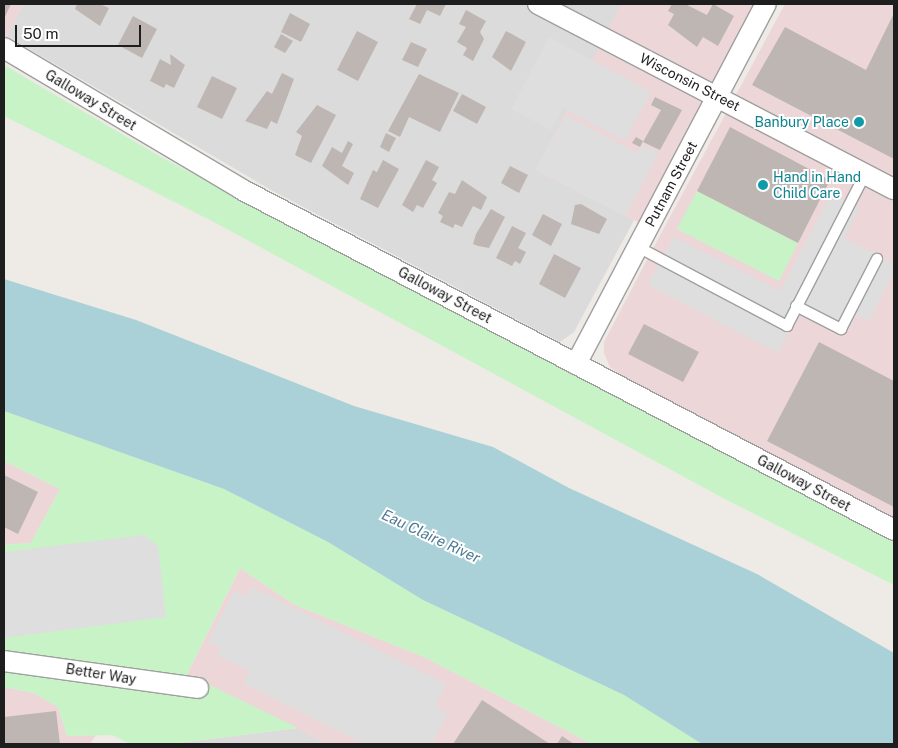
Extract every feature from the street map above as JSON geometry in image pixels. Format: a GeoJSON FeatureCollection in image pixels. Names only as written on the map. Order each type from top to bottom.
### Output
{"type":"FeatureCollection","features":[{"type":"Feature","properties":{"kind":"street","name":"Wisconsin Street"},"geometry":{"type":"LineString","coordinates":[[538,4],[894,189]]}},
{"type":"Feature","properties":{"kind":"street","name":"Putnam Street"},"geometry":{"type":"LineString","coordinates":[[576,364],[766,4]]}},
{"type":"Feature","properties":{"kind":"street","name":"Galloway Street"},"geometry":{"type":"LineString","coordinates":[[4,48],[241,189],[894,530]]}},
{"type":"Feature","properties":{"kind":"street","name":"Better Way"},"geometry":{"type":"LineString","coordinates":[[4,661],[198,688]]}},
{"type":"Feature","properties":{"kind":"lane"},"geometry":{"type":"LineString","coordinates":[[638,247],[787,326],[865,174]]}},
{"type":"Feature","properties":{"kind":"lane"},"geometry":{"type":"LineString","coordinates":[[796,306],[841,329],[878,258]]}},
{"type":"Feature","properties":{"kind":"shaded area"},"geometry":{"type":"Polygon","coordinates":[[[4,4],[23,4],[7,36],[4,34],[4,4]]]}},
{"type":"Feature","properties":{"kind":"shaded area"},"geometry":{"type":"Polygon","coordinates":[[[23,4],[624,4],[536,170],[634,220],[574,332],[560,342],[273,191],[7,36],[23,4]]]}},
{"type":"Feature","properties":{"kind":"shaded area"},"geometry":{"type":"Polygon","coordinates":[[[621,4],[766,4],[648,227],[536,170],[621,4]]]}},
{"type":"Feature","properties":{"kind":"shaded area","name":"Banbury Place"},"geometry":{"type":"Polygon","coordinates":[[[785,4],[894,4],[894,519],[632,383],[610,367],[604,353],[604,342],[785,4]]]}},
{"type":"Feature","properties":{"kind":"shaded area"},"geometry":{"type":"Polygon","coordinates":[[[549,37],[651,92],[625,141],[563,108],[551,130],[511,109],[549,37]]]}},
{"type":"Feature","properties":{"kind":"shaded area"},"geometry":{"type":"Polygon","coordinates":[[[566,115],[635,152],[643,145],[659,153],[625,216],[536,169],[566,115]]]}},
{"type":"Feature","properties":{"kind":"shaded area"},"geometry":{"type":"Polygon","coordinates":[[[837,196],[860,208],[844,238],[889,260],[894,271],[869,321],[856,315],[850,329],[802,306],[778,353],[648,285],[674,237],[780,291],[829,198],[834,201],[837,196]]]}},
{"type":"Feature","properties":{"kind":"shaded area"},"geometry":{"type":"Polygon","coordinates":[[[4,461],[60,489],[31,543],[4,545],[4,461]]]}},
{"type":"Feature","properties":{"kind":"shaded area"},"geometry":{"type":"Polygon","coordinates":[[[144,535],[158,546],[166,617],[4,638],[4,552],[144,535]]]}},
{"type":"Feature","properties":{"kind":"shaded area"},"geometry":{"type":"Polygon","coordinates":[[[240,568],[295,605],[424,657],[592,744],[327,744],[187,674],[240,568]]]}},
{"type":"Feature","properties":{"kind":"shaded area"},"geometry":{"type":"Polygon","coordinates":[[[252,587],[446,684],[435,706],[448,713],[432,744],[364,744],[243,683],[249,671],[217,655],[221,648],[208,642],[234,591],[246,597],[252,587]]]}},
{"type":"Feature","properties":{"kind":"shaded area"},"geometry":{"type":"Polygon","coordinates":[[[4,687],[34,693],[58,707],[67,736],[96,735],[90,744],[4,744],[4,687]]]}},
{"type":"Feature","properties":{"kind":"shaded area"},"geometry":{"type":"Polygon","coordinates":[[[298,728],[327,744],[171,744],[298,728]]]}},
{"type":"Feature","properties":{"kind":"green space"},"geometry":{"type":"Polygon","coordinates":[[[4,65],[161,157],[894,542],[894,585],[723,498],[212,221],[4,116],[4,65]]]}},
{"type":"Feature","properties":{"kind":"green space"},"geometry":{"type":"Polygon","coordinates":[[[697,191],[798,243],[779,281],[677,229],[697,191]]]}},
{"type":"Feature","properties":{"kind":"green space"},"geometry":{"type":"Polygon","coordinates":[[[4,411],[224,489],[328,542],[423,600],[624,695],[702,744],[592,744],[424,657],[295,605],[240,568],[187,674],[298,728],[171,744],[130,744],[112,735],[67,736],[58,707],[34,693],[4,687],[4,545],[31,543],[60,489],[4,461],[4,411]]]}},
{"type":"Feature","properties":{"kind":"water","name":"Eau Claire River"},"geometry":{"type":"Polygon","coordinates":[[[4,279],[136,320],[354,406],[493,447],[569,488],[757,574],[894,653],[894,744],[702,744],[624,695],[423,600],[328,542],[224,489],[4,411],[4,279]]]}},
{"type":"Feature","properties":{"kind":"building"},"geometry":{"type":"Polygon","coordinates":[[[4,4],[11,4],[4,19],[4,4]]]}},
{"type":"Feature","properties":{"kind":"building"},"geometry":{"type":"Polygon","coordinates":[[[77,4],[100,4],[109,8],[100,26],[75,9],[77,4]]]}},
{"type":"Feature","properties":{"kind":"building"},"geometry":{"type":"Polygon","coordinates":[[[417,4],[446,4],[440,16],[427,10],[420,24],[409,19],[417,4]]]}},
{"type":"Feature","properties":{"kind":"building"},"geometry":{"type":"Polygon","coordinates":[[[672,4],[685,4],[707,15],[713,4],[734,16],[718,46],[703,37],[697,47],[668,25],[674,14],[668,11],[672,4]]]}},
{"type":"Feature","properties":{"kind":"building"},"geometry":{"type":"Polygon","coordinates":[[[466,10],[486,21],[480,32],[484,39],[473,61],[463,55],[467,48],[457,42],[466,27],[459,24],[466,10]]]}},
{"type":"Feature","properties":{"kind":"building"},"geometry":{"type":"Polygon","coordinates":[[[290,13],[310,24],[301,42],[281,32],[290,13]]]}},
{"type":"Feature","properties":{"kind":"building","name":"Banbury Place"},"geometry":{"type":"Polygon","coordinates":[[[894,13],[894,159],[752,85],[785,27],[866,70],[894,13]]]}},
{"type":"Feature","properties":{"kind":"building"},"geometry":{"type":"Polygon","coordinates":[[[133,16],[157,29],[142,58],[118,45],[133,16]]]}},
{"type":"Feature","properties":{"kind":"building"},"geometry":{"type":"Polygon","coordinates":[[[357,31],[378,42],[358,81],[337,70],[357,31]]]}},
{"type":"Feature","properties":{"kind":"building"},"geometry":{"type":"Polygon","coordinates":[[[506,31],[526,42],[511,71],[492,57],[506,31]]]}},
{"type":"Feature","properties":{"kind":"building"},"geometry":{"type":"Polygon","coordinates":[[[281,34],[293,41],[285,53],[274,47],[281,34]]]}},
{"type":"Feature","properties":{"kind":"building"},"geometry":{"type":"Polygon","coordinates":[[[411,42],[427,49],[418,67],[402,60],[411,42]]]}},
{"type":"Feature","properties":{"kind":"building"},"geometry":{"type":"Polygon","coordinates":[[[170,54],[185,65],[174,88],[166,84],[164,88],[150,81],[160,59],[171,65],[170,54]]]}},
{"type":"Feature","properties":{"kind":"building"},"geometry":{"type":"Polygon","coordinates":[[[282,73],[294,79],[277,124],[271,121],[267,129],[245,121],[267,91],[272,94],[282,73]]]}},
{"type":"Feature","properties":{"kind":"building"},"geometry":{"type":"Polygon","coordinates":[[[419,74],[459,93],[440,132],[409,117],[400,137],[388,131],[419,74]]]}},
{"type":"Feature","properties":{"kind":"building"},"geometry":{"type":"Polygon","coordinates":[[[212,76],[237,88],[222,119],[197,107],[212,76]]]}},
{"type":"Feature","properties":{"kind":"building"},"geometry":{"type":"Polygon","coordinates":[[[462,94],[486,107],[477,124],[453,111],[462,94]]]}},
{"type":"Feature","properties":{"kind":"building"},"geometry":{"type":"Polygon","coordinates":[[[655,97],[682,110],[660,150],[643,142],[661,110],[651,105],[655,97]]]}},
{"type":"Feature","properties":{"kind":"building"},"geometry":{"type":"Polygon","coordinates":[[[317,105],[336,115],[311,163],[295,155],[302,136],[296,132],[317,105]]]}},
{"type":"Feature","properties":{"kind":"building","name":"Hand in Hand Child Care"},"geometry":{"type":"Polygon","coordinates":[[[730,127],[830,180],[798,243],[697,191],[730,127]]]}},
{"type":"Feature","properties":{"kind":"building"},"geometry":{"type":"Polygon","coordinates":[[[386,133],[396,138],[389,152],[380,147],[386,133]]]}},
{"type":"Feature","properties":{"kind":"building"},"geometry":{"type":"Polygon","coordinates":[[[636,137],[643,141],[640,147],[632,143],[636,137]]]}},
{"type":"Feature","properties":{"kind":"building"},"geometry":{"type":"Polygon","coordinates":[[[348,141],[353,144],[342,166],[354,173],[348,185],[322,166],[332,147],[342,153],[348,141]]]}},
{"type":"Feature","properties":{"kind":"building"},"geometry":{"type":"Polygon","coordinates":[[[383,160],[399,169],[378,208],[360,199],[373,170],[377,172],[383,160]]]}},
{"type":"Feature","properties":{"kind":"building"},"geometry":{"type":"Polygon","coordinates":[[[426,160],[439,167],[432,180],[437,183],[423,208],[417,205],[413,212],[402,205],[426,160]]]}},
{"type":"Feature","properties":{"kind":"building"},"geometry":{"type":"Polygon","coordinates":[[[510,166],[528,175],[519,193],[501,183],[510,166]]]}},
{"type":"Feature","properties":{"kind":"building"},"geometry":{"type":"Polygon","coordinates":[[[462,180],[487,197],[481,210],[473,206],[462,227],[455,224],[453,228],[440,222],[443,216],[438,213],[449,192],[455,194],[462,180]]]}},
{"type":"Feature","properties":{"kind":"building"},"geometry":{"type":"Polygon","coordinates":[[[581,204],[607,219],[599,234],[571,224],[575,205],[581,204]]]}},
{"type":"Feature","properties":{"kind":"building"},"geometry":{"type":"Polygon","coordinates":[[[491,209],[505,217],[489,248],[473,244],[476,234],[491,209]]]}},
{"type":"Feature","properties":{"kind":"building"},"geometry":{"type":"Polygon","coordinates":[[[543,214],[562,224],[551,246],[532,235],[543,214]]]}},
{"type":"Feature","properties":{"kind":"building"},"geometry":{"type":"Polygon","coordinates":[[[512,226],[526,233],[518,248],[526,252],[520,264],[515,261],[512,266],[496,258],[512,226]]]}},
{"type":"Feature","properties":{"kind":"building"},"geometry":{"type":"Polygon","coordinates":[[[554,254],[581,268],[565,298],[539,284],[554,254]]]}},
{"type":"Feature","properties":{"kind":"building"},"geometry":{"type":"Polygon","coordinates":[[[644,324],[699,352],[683,382],[628,354],[644,324]]]}},
{"type":"Feature","properties":{"kind":"building"},"geometry":{"type":"Polygon","coordinates":[[[819,342],[894,381],[894,507],[767,441],[819,342]]]}},
{"type":"Feature","properties":{"kind":"building"},"geometry":{"type":"Polygon","coordinates":[[[4,475],[38,492],[18,534],[4,527],[4,475]]]}},
{"type":"Feature","properties":{"kind":"building"},"geometry":{"type":"Polygon","coordinates":[[[482,700],[550,744],[453,744],[482,700]]]}},
{"type":"Feature","properties":{"kind":"building"},"geometry":{"type":"Polygon","coordinates":[[[56,711],[60,744],[4,744],[4,717],[56,711]]]}},
{"type":"Feature","properties":{"kind":"building"},"geometry":{"type":"Polygon","coordinates":[[[562,736],[574,744],[557,744],[562,736]]]}},
{"type":"Feature","properties":{"kind":"place","name":"Banbury Place"},"geometry":{"type":"Point","coordinates":[859,122]}},
{"type":"Feature","properties":{"kind":"place","name":"Hand in Hand Child Care"},"geometry":{"type":"Point","coordinates":[763,185]}}]}
